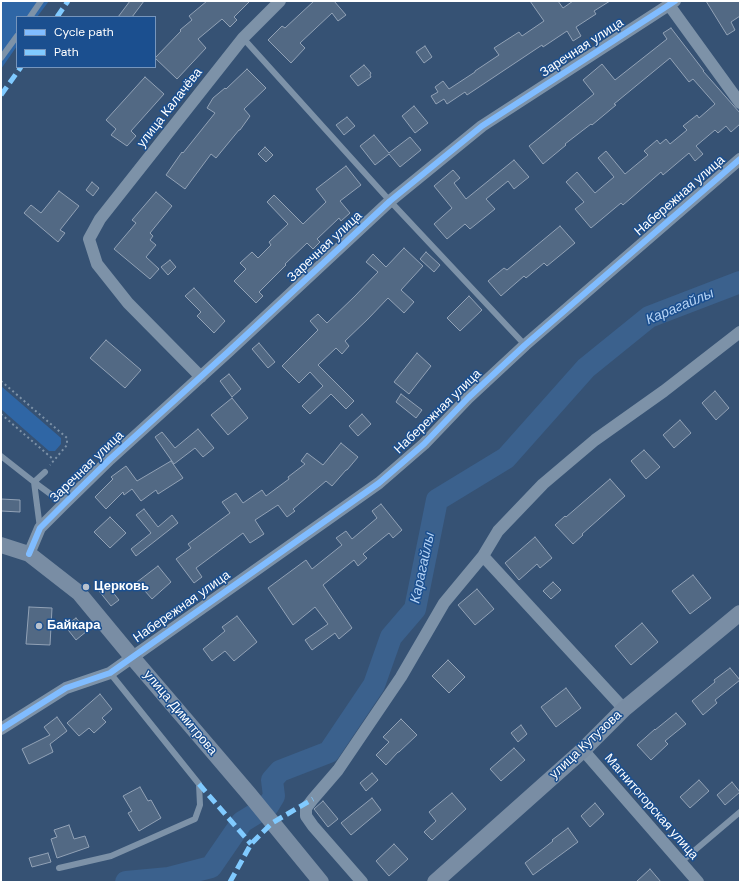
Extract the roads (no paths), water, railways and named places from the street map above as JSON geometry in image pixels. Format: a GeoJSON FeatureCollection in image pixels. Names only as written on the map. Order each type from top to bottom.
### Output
{"type":"FeatureCollection","features":[{"type":"Feature","properties":{"kind":"main road"},"geometry":{"type":"LineString","coordinates":[[1,545],[29,554]]}},
{"type":"Feature","properties":{"kind":"main road","name":"улица Димитрова"},"geometry":{"type":"LineString","coordinates":[[29,554],[79,593],[249,794],[321,882]]}},
{"type":"Feature","properties":{"kind":"main road","name":"улица Кутузова"},"geometry":{"type":"LineString","coordinates":[[435,882],[583,750],[624,709],[740,613]]}},
{"type":"Feature","properties":{"kind":"street","name":"улица Калачёва"},"geometry":{"type":"LineString","coordinates":[[201,377],[128,303],[97,264],[89,239],[100,219],[243,38],[280,1]]}},
{"type":"Feature","properties":{"kind":"street"},"geometry":{"type":"LineString","coordinates":[[672,3],[740,103]]}},
{"type":"Feature","properties":{"kind":"street","name":"Заречная улица"},"geometry":{"type":"LineString","coordinates":[[29,554],[40,528],[110,459],[390,202],[482,126],[672,3]]}},
{"type":"Feature","properties":{"kind":"street","name":"Набережная улица"},"geometry":{"type":"LineString","coordinates":[[1,730],[66,688],[110,673],[379,483],[424,444],[468,398],[525,345],[740,159]]}},
{"type":"Feature","properties":{"kind":"street"},"geometry":{"type":"LineString","coordinates":[[362,882],[313,826],[306,816],[306,808],[338,770],[401,677],[444,603],[483,556],[498,531],[543,484],[595,440],[664,391],[740,332]]}},
{"type":"Feature","properties":{"kind":"street"},"geometry":{"type":"LineString","coordinates":[[483,556],[624,709]]}},
{"type":"Feature","properties":{"kind":"street","name":"Магнитогорская улица"},"geometry":{"type":"LineString","coordinates":[[583,750],[681,862],[691,880]]}},
{"type":"Feature","properties":{"kind":"lane"},"geometry":{"type":"LineString","coordinates":[[31,16],[41,1]]}},
{"type":"Feature","properties":{"kind":"lane"},"geometry":{"type":"LineString","coordinates":[[1,58],[16,37]]}},
{"type":"Feature","properties":{"kind":"lane"},"geometry":{"type":"LineString","coordinates":[[243,38],[390,202],[525,345]]}},
{"type":"Feature","properties":{"kind":"lane"},"geometry":{"type":"LineString","coordinates":[[1,456],[64,504]]}},
{"type":"Feature","properties":{"kind":"lane"},"geometry":{"type":"LineString","coordinates":[[34,482],[45,472]]}},
{"type":"Feature","properties":{"kind":"lane"},"geometry":{"type":"LineString","coordinates":[[34,482],[40,528]]}},
{"type":"Feature","properties":{"kind":"lane"},"geometry":{"type":"LineString","coordinates":[[59,868],[111,856],[195,819],[200,805],[199,784],[110,673]]}},
{"type":"Feature","properties":{"kind":"lane"},"geometry":{"type":"LineString","coordinates":[[681,862],[740,812]]}},
{"type":"Feature","properties":{"kind":"waterway","name":"Карагайлы"},"geometry":{"type":"LineString","coordinates":[[126,882],[169,878],[211,867],[242,822],[268,806],[274,796],[272,780],[280,771],[329,752],[374,685],[391,637],[415,609],[437,500],[506,458],[586,368],[649,317],[740,282]]}},
{"type":"Feature","properties":{"kind":"place","name":"Церковь"},"geometry":{"type":"Point","coordinates":[86,587]}},
{"type":"Feature","properties":{"kind":"place","name":"Байкара"},"geometry":{"type":"Point","coordinates":[39,626]}}]}
